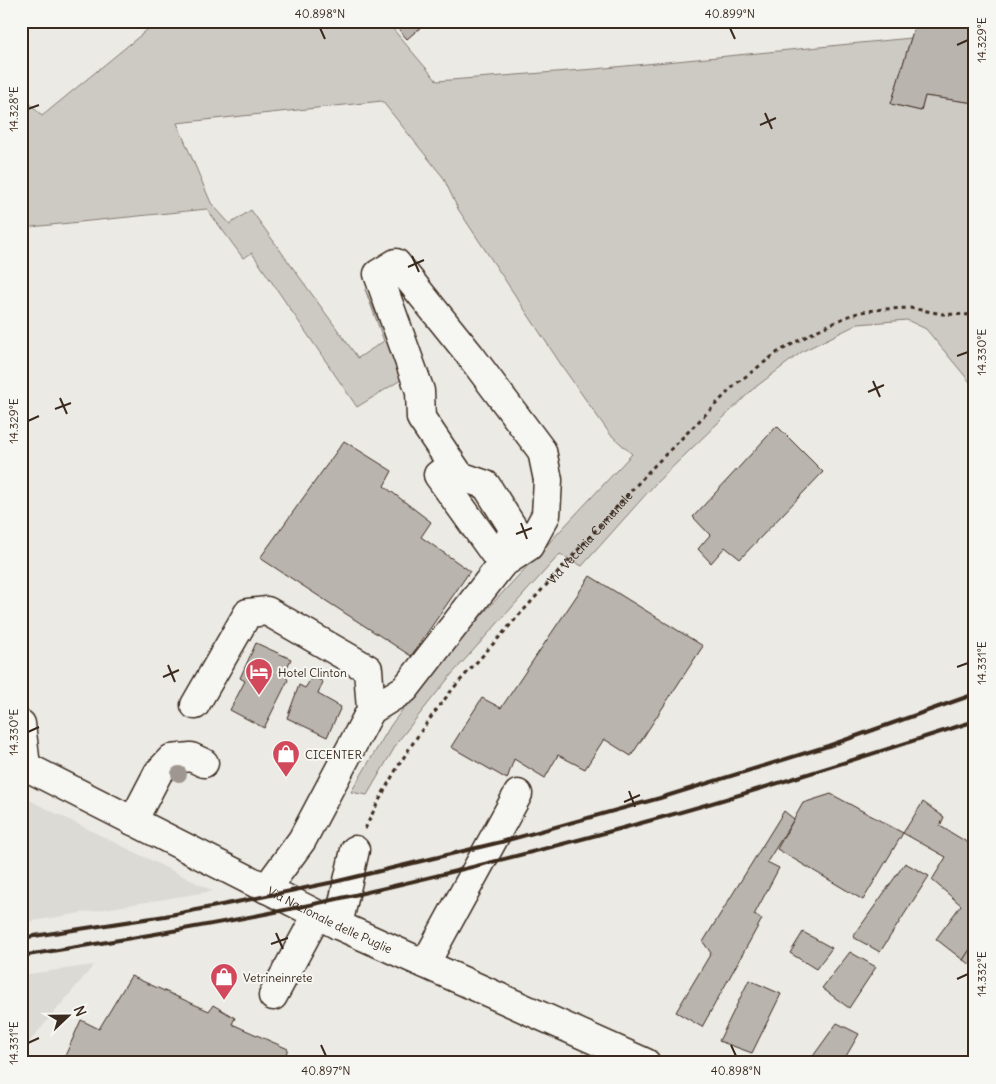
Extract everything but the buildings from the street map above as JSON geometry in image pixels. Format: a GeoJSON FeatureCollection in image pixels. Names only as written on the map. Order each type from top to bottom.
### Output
{"type":"FeatureCollection","features":[{"type":"Feature","properties":{"kind":"main road"},"geometry":{"type":"LineString","coordinates":[[266,888],[302,840],[371,710],[404,689],[502,564],[529,546],[546,515],[548,480],[542,451],[470,355],[396,262],[378,274],[420,391],[420,418],[452,464],[438,475],[502,564]]}},
{"type":"Feature","properties":{"kind":"main road"},"geometry":{"type":"LineString","coordinates":[[195,704],[248,613],[266,611],[368,669],[371,710]]}},
{"type":"Feature","properties":{"kind":"main road"},"geometry":{"type":"LineString","coordinates":[[21,724],[24,765]]}},
{"type":"Feature","properties":{"kind":"main road"},"geometry":{"type":"LineString","coordinates":[[133,821],[158,774],[171,759],[191,756],[204,763]]}},
{"type":"Feature","properties":{"kind":"main road","name":"Via Nazionale delle Puglie"},"geometry":{"type":"LineString","coordinates":[[24,765],[328,920],[646,1063]]}},
{"type":"Feature","properties":{"kind":"main road"},"geometry":{"type":"LineString","coordinates":[[425,964],[518,794]]}},
{"type":"Feature","properties":{"kind":"main road"},"geometry":{"type":"LineString","coordinates":[[273,996],[328,920],[355,850]]}},
{"type":"Feature","properties":{"kind":"path","name":"Via Vecchia Comunale"},"geometry":{"type":"LineString","coordinates":[[355,850],[377,802],[396,767],[438,707],[650,470],[736,383],[778,352],[818,330],[861,312],[910,308],[943,314],[975,315]]}},
{"type":"Feature","properties":{"kind":"shaded area"},"geometry":{"type":"Polygon","coordinates":[[[158,21],[386,21],[437,81],[595,69],[911,38],[891,104],[921,111],[925,96],[975,103],[975,388],[926,329],[907,320],[858,324],[803,351],[753,389],[656,483],[582,566],[560,554],[451,675],[399,740],[367,795],[351,792],[391,725],[427,677],[491,605],[632,454],[610,434],[564,369],[458,209],[443,177],[382,101],[177,123],[211,203],[230,224],[251,210],[358,358],[384,341],[365,289],[404,378],[357,407],[252,253],[243,258],[207,209],[21,228],[21,94],[42,116],[158,21]]]}},
{"type":"Feature","properties":{"kind":"shaded area"},"geometry":{"type":"Polygon","coordinates":[[[21,796],[213,891],[21,923],[21,796]]]}},
{"type":"Feature","properties":{"kind":"shaded area"},"geometry":{"type":"Polygon","coordinates":[[[94,965],[21,1052],[21,975],[94,965]]]}},
{"type":"Feature","properties":{"kind":"railway"},"geometry":{"type":"LineString","coordinates":[[21,938],[165,916],[247,900],[334,882],[501,842],[660,798],[828,746],[975,694]]}},
{"type":"Feature","properties":{"kind":"railway"},"geometry":{"type":"LineString","coordinates":[[21,956],[259,915],[460,870],[702,806],[975,721]]}},
{"type":"Feature","properties":{"kind":"place","name":"Hotel Clinton"},"geometry":{"type":"Point","coordinates":[259,696]}},
{"type":"Feature","properties":{"kind":"place","name":"CICENTER"},"geometry":{"type":"Point","coordinates":[286,778]}},
{"type":"Feature","properties":{"kind":"place","name":"Vetrineinrete"},"geometry":{"type":"Point","coordinates":[224,1001]}}]}
